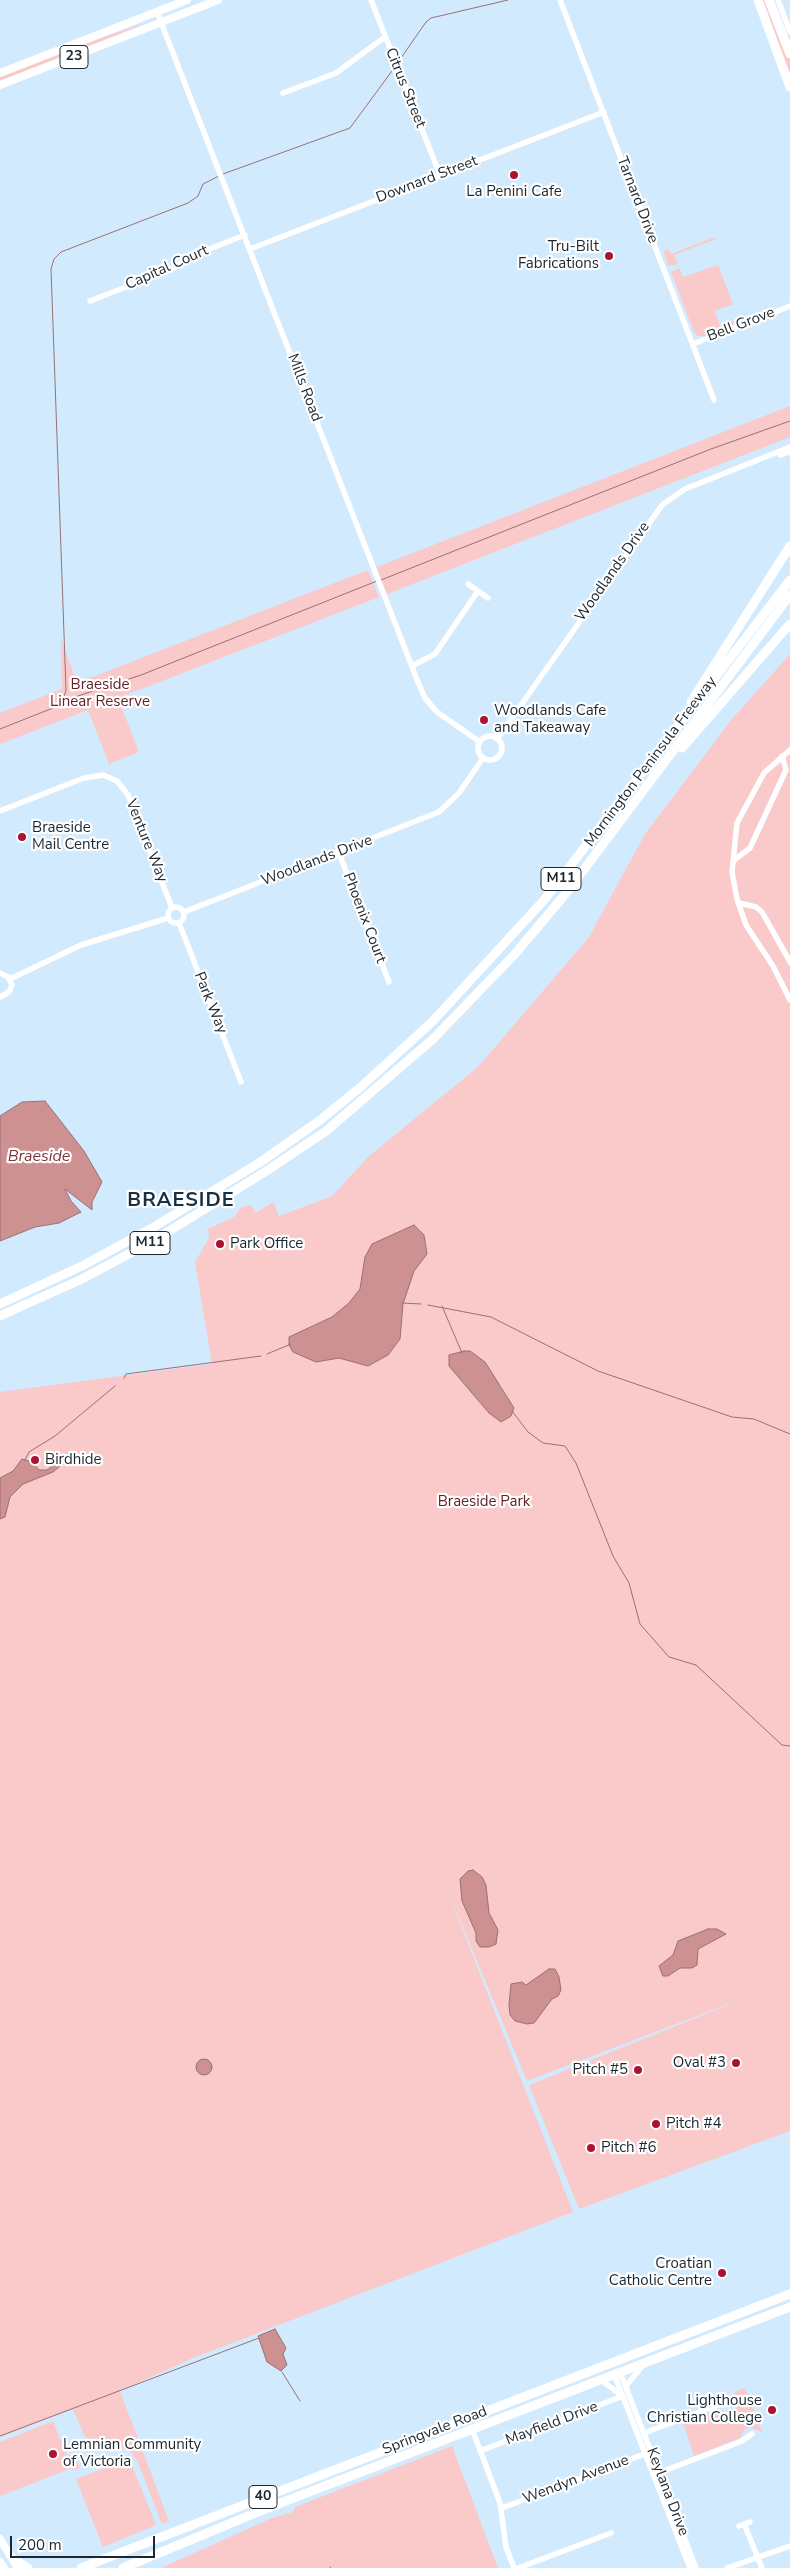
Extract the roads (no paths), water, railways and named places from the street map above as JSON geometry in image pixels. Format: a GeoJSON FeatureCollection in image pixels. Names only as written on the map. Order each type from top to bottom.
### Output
{"type":"FeatureCollection","features":[{"type":"Feature","properties":{"kind":"highway"},"geometry":{"type":"LineString","coordinates":[[758,0],[790,86]]}},
{"type":"Feature","properties":{"kind":"highway"},"geometry":{"type":"LineString","coordinates":[[769,0],[790,54]]}},
{"type":"Feature","properties":{"kind":"highway"},"geometry":{"type":"LineString","coordinates":[[656,757],[790,546]]}},
{"type":"Feature","properties":{"kind":"highway","name":"Mornington Peninsula Freeway"},"geometry":{"type":"LineString","coordinates":[[0,1304],[82,1266],[152,1228],[289,1142],[362,1086],[433,1021],[545,899],[656,757],[790,580]]}},
{"type":"Feature","properties":{"kind":"highway","name":"Mornington Peninsula Freeway"},"geometry":{"type":"LineString","coordinates":[[0,1316],[82,1279],[210,1207],[295,1152],[340,1119],[433,1039],[514,955],[554,908],[790,595]]}},
{"type":"Feature","properties":{"kind":"highway"},"geometry":{"type":"LineString","coordinates":[[554,908],[670,762],[790,624]]}},
{"type":"Feature","properties":{"kind":"highway","name":"Springvale Road"},"geometry":{"type":"LineString","coordinates":[[81,2568],[790,2294]]}},
{"type":"Feature","properties":{"kind":"highway","name":"Springvale Road"},"geometry":{"type":"LineString","coordinates":[[123,2568],[265,2509],[790,2307]]}},
{"type":"Feature","properties":{"kind":"highway","name":"Keylana Drive"},"geometry":{"type":"LineString","coordinates":[[612,2362],[617,2373]]}},
{"type":"Feature","properties":{"kind":"highway"},"geometry":{"type":"LineString","coordinates":[[13,2559],[28,2568]]}},
{"type":"Feature","properties":{"kind":"main road","name":"23"},"geometry":{"type":"LineString","coordinates":[[0,73],[187,0]]}},
{"type":"Feature","properties":{"kind":"main road","name":"23"},"geometry":{"type":"LineString","coordinates":[[0,86],[213,1]]}},
{"type":"Feature","properties":{"kind":"main road"},"geometry":{"type":"LineString","coordinates":[[0,2539],[18,2568]]}},
{"type":"Feature","properties":{"kind":"main road"},"geometry":{"type":"LineString","coordinates":[[0,2562],[4,2568]]}},
{"type":"Feature","properties":{"kind":"street","name":"Citrus Street"},"geometry":{"type":"LineString","coordinates":[[371,0],[440,175]]}},
{"type":"Feature","properties":{"kind":"street","name":"Tarnard Drive"},"geometry":{"type":"LineString","coordinates":[[560,0],[714,400]]}},
{"type":"Feature","properties":{"kind":"street"},"geometry":{"type":"LineString","coordinates":[[778,0],[790,32]]}},
{"type":"Feature","properties":{"kind":"street","name":"Mills Road"},"geometry":{"type":"LineString","coordinates":[[157,12],[382,592],[426,698],[437,712],[480,742]]}},
{"type":"Feature","properties":{"kind":"street"},"geometry":{"type":"LineString","coordinates":[[283,93],[336,73],[385,37]]}},
{"type":"Feature","properties":{"kind":"street","name":"Downard Street"},"geometry":{"type":"LineString","coordinates":[[250,249],[604,112]]}},
{"type":"Feature","properties":{"kind":"street","name":"Capital Court"},"geometry":{"type":"LineString","coordinates":[[90,301],[172,268],[188,257],[245,235]]}},
{"type":"Feature","properties":{"kind":"street","name":"Bell Grove"},"geometry":{"type":"LineString","coordinates":[[693,344],[790,306]]}},
{"type":"Feature","properties":{"kind":"street","name":"Woodlands Drive"},"geometry":{"type":"LineString","coordinates":[[497,739],[662,505],[685,489],[770,457],[790,447]]}},
{"type":"Feature","properties":{"kind":"street","name":"Woodlands Drive"},"geometry":{"type":"LineString","coordinates":[[770,457],[790,452]]}},
{"type":"Feature","properties":{"kind":"street"},"geometry":{"type":"LineString","coordinates":[[468,584],[488,598]]}},
{"type":"Feature","properties":{"kind":"street"},"geometry":{"type":"LineString","coordinates":[[412,666],[435,654],[478,592]]}},
{"type":"Feature","properties":{"kind":"street"},"geometry":{"type":"LineString","coordinates":[[489,736],[497,739],[502,748],[500,755],[494,759],[483,758],[478,749],[480,742],[489,736]]}},
{"type":"Feature","properties":{"kind":"street"},"geometry":{"type":"LineString","coordinates":[[790,750],[764,773],[737,823],[732,872],[746,925],[773,966],[790,1000]]}},
{"type":"Feature","properties":{"kind":"street"},"geometry":{"type":"LineString","coordinates":[[733,861],[750,848],[786,770],[782,756]]}},
{"type":"Feature","properties":{"kind":"street","name":"Woodlands Drive"},"geometry":{"type":"LineString","coordinates":[[184,912],[339,853],[439,812],[459,793],[483,758]]}},
{"type":"Feature","properties":{"kind":"street","name":"Venture Way"},"geometry":{"type":"LineString","coordinates":[[0,811],[84,778],[103,775],[117,781],[128,795],[172,908]]}},
{"type":"Feature","properties":{"kind":"street","name":"Phoenix Court"},"geometry":{"type":"LineString","coordinates":[[339,853],[389,982]]}},
{"type":"Feature","properties":{"kind":"street"},"geometry":{"type":"LineString","coordinates":[[739,903],[756,907],[762,912],[790,962]]}},
{"type":"Feature","properties":{"kind":"street"},"geometry":{"type":"LineString","coordinates":[[172,908],[180,908],[184,912],[184,918],[179,923],[173,924],[168,918],[168,911],[172,908]]}},
{"type":"Feature","properties":{"kind":"street"},"geometry":{"type":"LineString","coordinates":[[10,979],[89,942],[168,918]]}},
{"type":"Feature","properties":{"kind":"street","name":"Park Way"},"geometry":{"type":"LineString","coordinates":[[179,923],[242,1082]]}},
{"type":"Feature","properties":{"kind":"street"},"geometry":{"type":"LineString","coordinates":[[0,973],[10,979],[12,985],[9,992],[0,997]]}},
{"type":"Feature","properties":{"kind":"street"},"geometry":{"type":"LineString","coordinates":[[626,2386],[644,2363]]}},
{"type":"Feature","properties":{"kind":"street","name":"Keylana Drive"},"geometry":{"type":"LineString","coordinates":[[617,2373],[626,2386],[644,2433],[648,2452]]}},
{"type":"Feature","properties":{"kind":"street","name":"Keylana Drive"},"geometry":{"type":"LineString","coordinates":[[617,2373],[623,2396],[696,2568]]}},
{"type":"Feature","properties":{"kind":"street"},"geometry":{"type":"LineString","coordinates":[[601,2380],[623,2396]]}},
{"type":"Feature","properties":{"kind":"street","name":"Mayfield Drive"},"geometry":{"type":"LineString","coordinates":[[480,2451],[623,2396]]}},
{"type":"Feature","properties":{"kind":"street"},"geometry":{"type":"LineString","coordinates":[[644,2433],[718,2404],[729,2404]]}},
{"type":"Feature","properties":{"kind":"street"},"geometry":{"type":"LineString","coordinates":[[472,2429],[502,2508],[507,2550],[514,2568]]}},
{"type":"Feature","properties":{"kind":"street"},"geometry":{"type":"LineString","coordinates":[[657,2474],[742,2441],[752,2434]]}},
{"type":"Feature","properties":{"kind":"street","name":"Wendyn Avenue"},"geometry":{"type":"LineString","coordinates":[[502,2508],[648,2452]]}},
{"type":"Feature","properties":{"kind":"street","name":"Keylana Drive"},"geometry":{"type":"LineString","coordinates":[[657,2474],[690,2568]]}},
{"type":"Feature","properties":{"kind":"street"},"geometry":{"type":"LineString","coordinates":[[745,2525],[762,2568]]}},
{"type":"Feature","properties":{"kind":"street"},"geometry":{"type":"LineString","coordinates":[[518,2568],[611,2533]]}},
{"type":"Feature","properties":{"kind":"street"},"geometry":{"type":"LineString","coordinates":[[727,2568],[790,2546]]}},
{"type":"Feature","properties":{"kind":"water","name":"Braeside"},"geometry":{"type":"Polygon","coordinates":[[[45,1101],[84,1151],[102,1182],[92,1202],[92,1210],[65,1189],[71,1201],[81,1212],[59,1223],[35,1227],[0,1241],[0,1116],[22,1102],[45,1101]]]}},
{"type":"Feature","properties":{"kind":"water"},"geometry":{"type":"Polygon","coordinates":[[[414,1225],[424,1235],[427,1254],[414,1271],[403,1304],[400,1339],[388,1355],[368,1366],[339,1358],[316,1362],[293,1352],[289,1345],[289,1337],[332,1317],[349,1303],[360,1289],[365,1257],[372,1244],[414,1225]]]}},
{"type":"Feature","properties":{"kind":"water"},"geometry":{"type":"Polygon","coordinates":[[[470,1351],[485,1362],[514,1408],[511,1416],[501,1422],[489,1413],[449,1366],[449,1355],[470,1351]]]}},
{"type":"Feature","properties":{"kind":"water"},"geometry":{"type":"Polygon","coordinates":[[[67,1454],[66,1461],[53,1472],[23,1484],[10,1497],[5,1517],[0,1519],[0,1478],[13,1471],[22,1459],[32,1462],[39,1470],[47,1470],[67,1454]]]}},
{"type":"Feature","properties":{"kind":"water"},"geometry":{"type":"Polygon","coordinates":[[[473,1870],[482,1877],[486,1885],[489,1913],[498,1930],[496,1944],[489,1947],[480,1947],[476,1941],[476,1933],[462,1901],[460,1879],[468,1871],[473,1870]]]}},
{"type":"Feature","properties":{"kind":"water"},"geometry":{"type":"Polygon","coordinates":[[[708,1929],[717,1929],[726,1934],[698,1949],[697,1965],[692,1968],[680,1968],[668,1976],[663,1976],[659,1966],[673,1955],[678,1941],[708,1929]]]}},
{"type":"Feature","properties":{"kind":"water"},"geometry":{"type":"Polygon","coordinates":[[[549,1969],[555,1969],[559,1977],[561,1990],[558,1996],[552,1999],[534,2023],[527,2024],[515,2021],[510,2015],[511,1984],[522,1982],[526,1985],[549,1969]]]}},
{"type":"Feature","properties":{"kind":"water"},"geometry":{"type":"Polygon","coordinates":[[[204,2059],[210,2061],[212,2067],[210,2073],[204,2075],[198,2073],[196,2067],[198,2061],[204,2059]]]}},
{"type":"Feature","properties":{"kind":"water"},"geometry":{"type":"Polygon","coordinates":[[[275,2329],[286,2348],[283,2354],[287,2365],[281,2371],[267,2362],[258,2336],[275,2329]]]}},
{"type":"Feature","properties":{"kind":"waterway"},"geometry":{"type":"LineString","coordinates":[[401,58],[426,22],[431,18],[508,0]]}},
{"type":"Feature","properties":{"kind":"waterway"},"geometry":{"type":"LineString","coordinates":[[223,174],[350,128],[392,71]]}},
{"type":"Feature","properties":{"kind":"waterway"},"geometry":{"type":"LineString","coordinates":[[0,729],[53,708],[63,701],[66,690],[51,269],[54,259],[61,252],[188,203],[198,196],[203,184],[219,176]]}},
{"type":"Feature","properties":{"kind":"waterway"},"geometry":{"type":"LineString","coordinates":[[381,580],[711,449],[790,421]]}},
{"type":"Feature","properties":{"kind":"waterway"},"geometry":{"type":"LineString","coordinates":[[63,701],[141,675],[377,581]]}},
{"type":"Feature","properties":{"kind":"waterway"},"geometry":{"type":"LineString","coordinates":[[402,1303],[421,1304]]}},
{"type":"Feature","properties":{"kind":"waterway"},"geometry":{"type":"LineString","coordinates":[[428,1305],[491,1317],[598,1371],[732,1417],[754,1419],[790,1434]]}},
{"type":"Feature","properties":{"kind":"waterway"},"geometry":{"type":"LineString","coordinates":[[442,1306],[462,1353]]}},
{"type":"Feature","properties":{"kind":"waterway"},"geometry":{"type":"LineString","coordinates":[[267,1354],[291,1344]]}},
{"type":"Feature","properties":{"kind":"waterway"},"geometry":{"type":"LineString","coordinates":[[124,1378],[126,1374],[261,1356]]}},
{"type":"Feature","properties":{"kind":"waterway"},"geometry":{"type":"LineString","coordinates":[[25,1460],[29,1452],[55,1436],[115,1386]]}},
{"type":"Feature","properties":{"kind":"waterway"},"geometry":{"type":"LineString","coordinates":[[512,1411],[528,1432],[543,1443],[565,1446],[576,1463],[613,1556],[629,1583],[640,1624],[669,1657],[696,1665],[782,1745],[790,1746]]}},
{"type":"Feature","properties":{"kind":"waterway"},"geometry":{"type":"LineString","coordinates":[[0,2436],[259,2338]]}},
{"type":"Feature","properties":{"kind":"waterway"},"geometry":{"type":"LineString","coordinates":[[282,2372],[300,2401]]}},
{"type":"Feature","properties":{"kind":"place","name":"La Penini Cafe"},"geometry":{"type":"Point","coordinates":[514,175]}},
{"type":"Feature","properties":{"kind":"place","name":"Tru-Bilt Fabrications"},"geometry":{"type":"Point","coordinates":[609,256]}},
{"type":"Feature","properties":{"kind":"place","name":"Woodlands Cafe and Takeaway"},"geometry":{"type":"Point","coordinates":[484,720]}},
{"type":"Feature","properties":{"kind":"place","name":"Braeside Mail Centre"},"geometry":{"type":"Point","coordinates":[22,837]}},
{"type":"Feature","properties":{"kind":"place","name":"Park Office"},"geometry":{"type":"Point","coordinates":[220,1244]}},
{"type":"Feature","properties":{"kind":"place","name":"Birdhide"},"geometry":{"type":"Point","coordinates":[35,1460]}},
{"type":"Feature","properties":{"kind":"place","name":"Oval #3"},"geometry":{"type":"Point","coordinates":[736,2063]}},
{"type":"Feature","properties":{"kind":"place","name":"Pitch #5"},"geometry":{"type":"Point","coordinates":[638,2070]}},
{"type":"Feature","properties":{"kind":"place","name":"Pitch #4"},"geometry":{"type":"Point","coordinates":[656,2124]}},
{"type":"Feature","properties":{"kind":"place","name":"Pitch #6"},"geometry":{"type":"Point","coordinates":[591,2148]}},
{"type":"Feature","properties":{"kind":"place","name":"Croatian Catholic Centre"},"geometry":{"type":"Point","coordinates":[722,2273]}},
{"type":"Feature","properties":{"kind":"place","name":"Lighthouse Christian College"},"geometry":{"type":"Point","coordinates":[772,2410]}},
{"type":"Feature","properties":{"kind":"place","name":"Lemnian Community of Victoria"},"geometry":{"type":"Point","coordinates":[53,2454]}},
{"type":"Feature","properties":{"kind":"district","name":"BRAESIDE"},"geometry":{"type":"Point","coordinates":[181,1201]}},
{"type":"Feature","properties":{"kind":"park label","name":"Braeside Linear Reserve"},"geometry":{"type":"Point","coordinates":[100,694]}},
{"type":"Feature","properties":{"kind":"park label","name":"Braeside Park"},"geometry":{"type":"Point","coordinates":[484,1502]}}]}
